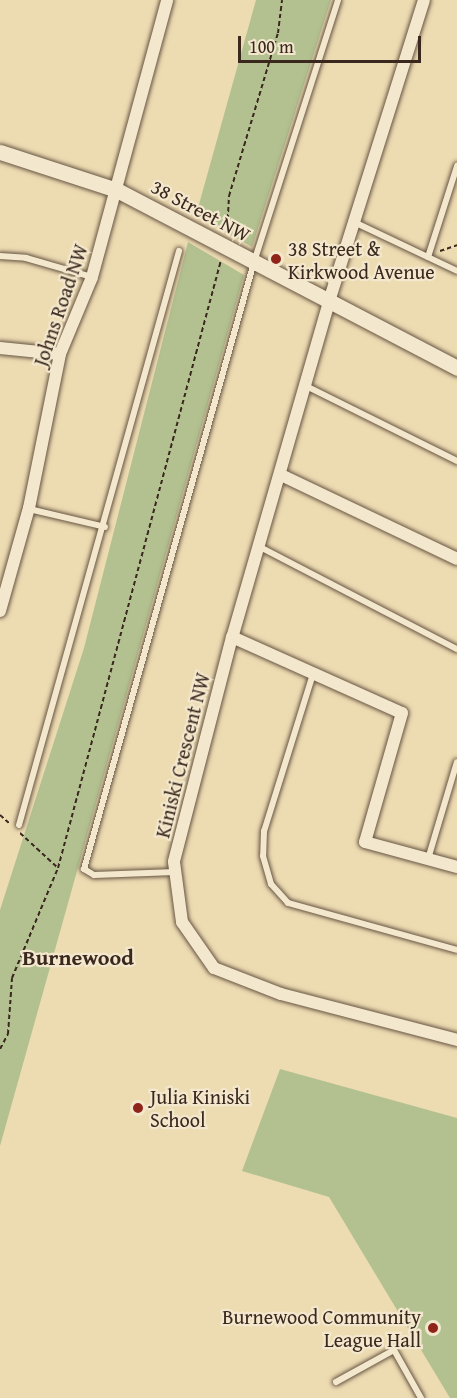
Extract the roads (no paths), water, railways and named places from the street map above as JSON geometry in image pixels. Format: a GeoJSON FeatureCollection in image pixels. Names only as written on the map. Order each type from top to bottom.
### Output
{"type":"FeatureCollection","features":[{"type":"Feature","properties":{"kind":"street","name":"Johns Road NW"},"geometry":{"type":"LineString","coordinates":[[0,611],[6,571],[29,508],[60,354],[92,277],[168,0]]}},
{"type":"Feature","properties":{"kind":"street","name":"Kiniski Crescent NW"},"geometry":{"type":"LineString","coordinates":[[424,0],[329,302],[281,475],[232,637],[175,872],[182,921],[214,968],[281,994],[457,1040]]}},
{"type":"Feature","properties":{"kind":"street","name":"38 Street NW"},"geometry":{"type":"LineString","coordinates":[[0,152],[117,190],[457,368]]}},
{"type":"Feature","properties":{"kind":"street"},"geometry":{"type":"LineString","coordinates":[[0,348],[60,354]]}},
{"type":"Feature","properties":{"kind":"street"},"geometry":{"type":"LineString","coordinates":[[281,475],[457,559]]}},
{"type":"Feature","properties":{"kind":"street"},"geometry":{"type":"LineString","coordinates":[[232,637],[402,713],[365,842],[457,867]]}},
{"type":"Feature","properties":{"kind":"lane"},"geometry":{"type":"LineString","coordinates":[[175,872],[94,875],[84,869],[254,262],[338,0]]}},
{"type":"Feature","properties":{"kind":"lane"},"geometry":{"type":"LineString","coordinates":[[428,257],[457,166]]}},
{"type":"Feature","properties":{"kind":"lane"},"geometry":{"type":"LineString","coordinates":[[354,222],[457,271]]}},
{"type":"Feature","properties":{"kind":"lane"},"geometry":{"type":"LineString","coordinates":[[20,825],[105,527],[179,251]]}},
{"type":"Feature","properties":{"kind":"lane"},"geometry":{"type":"LineString","coordinates":[[0,256],[26,258],[92,277]]}},
{"type":"Feature","properties":{"kind":"lane"},"geometry":{"type":"LineString","coordinates":[[306,386],[457,460]]}},
{"type":"Feature","properties":{"kind":"lane"},"geometry":{"type":"LineString","coordinates":[[29,508],[105,527]]}},
{"type":"Feature","properties":{"kind":"lane"},"geometry":{"type":"LineString","coordinates":[[260,547],[457,649]]}},
{"type":"Feature","properties":{"kind":"lane"},"geometry":{"type":"LineString","coordinates":[[314,673],[264,831],[263,856],[271,884],[288,903],[457,950]]}},
{"type":"Feature","properties":{"kind":"lane"},"geometry":{"type":"LineString","coordinates":[[428,859],[457,762]]}},
{"type":"Feature","properties":{"kind":"lane"},"geometry":{"type":"LineString","coordinates":[[336,1382],[394,1350],[421,1398]]}},
{"type":"Feature","properties":{"kind":"place","name":"38 Street & Kirkwood Avenue"},"geometry":{"type":"Point","coordinates":[276,259]}},
{"type":"Feature","properties":{"kind":"place","name":"Julia Kiniski School"},"geometry":{"type":"Point","coordinates":[138,1108]}},
{"type":"Feature","properties":{"kind":"place","name":"Burnewood Community League Hall"},"geometry":{"type":"Point","coordinates":[433,1328]}},
{"type":"Feature","properties":{"kind":"district","name":"Burnewood"},"geometry":{"type":"Point","coordinates":[78,958]}}]}
